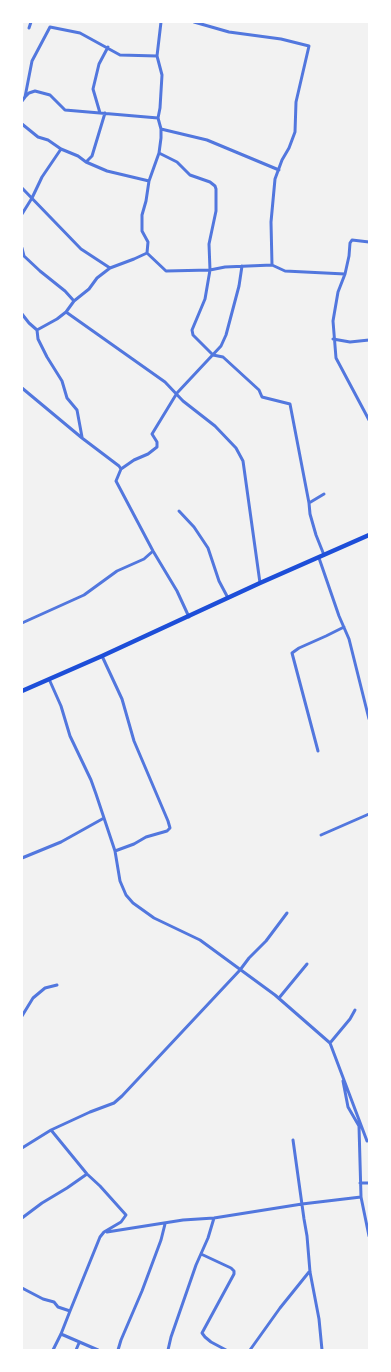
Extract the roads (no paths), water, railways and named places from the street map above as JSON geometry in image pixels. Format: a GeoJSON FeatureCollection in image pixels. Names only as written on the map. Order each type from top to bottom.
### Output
{"type":"FeatureCollection","features":[{"type":"Feature","properties":{"kind":"main road"},"geometry":{"type":"LineString","coordinates":[[22,692],[369,535]]}},
{"type":"Feature","properties":{"kind":"street"},"geometry":{"type":"LineString","coordinates":[[29,28],[31,22]]}},
{"type":"Feature","properties":{"kind":"street"},"geometry":{"type":"LineString","coordinates":[[161,22],[157,56],[162,75],[158,118],[161,129],[159,153],[149,181],[142,215],[142,231],[148,242],[148,252],[166,271],[210,270],[242,266],[272,265],[285,272],[345,274]]}},
{"type":"Feature","properties":{"kind":"street"},"geometry":{"type":"LineString","coordinates":[[194,22],[229,32],[309,46],[296,102],[295,132],[275,179],[271,222],[272,265]]}},
{"type":"Feature","properties":{"kind":"street"},"geometry":{"type":"LineString","coordinates":[[25,97],[32,61],[50,27],[80,33],[108,47],[120,55],[157,56]]}},
{"type":"Feature","properties":{"kind":"street"},"geometry":{"type":"LineString","coordinates":[[100,113],[93,89],[99,64],[108,47]]}},
{"type":"Feature","properties":{"kind":"street"},"geometry":{"type":"LineString","coordinates":[[22,100],[29,93],[35,91],[50,95],[60,103],[65,110],[158,118]]}},
{"type":"Feature","properties":{"kind":"street"},"geometry":{"type":"LineString","coordinates":[[86,162],[92,156],[105,113]]}},
{"type":"Feature","properties":{"kind":"street"},"geometry":{"type":"LineString","coordinates":[[22,124],[38,136],[48,140],[61,149],[78,156],[86,162],[107,171],[149,181]]}},
{"type":"Feature","properties":{"kind":"street"},"geometry":{"type":"LineString","coordinates":[[161,129],[207,140],[279,170]]}},
{"type":"Feature","properties":{"kind":"street"},"geometry":{"type":"LineString","coordinates":[[22,214],[42,177],[61,149]]}},
{"type":"Feature","properties":{"kind":"street"},"geometry":{"type":"LineString","coordinates":[[159,153],[177,162],[190,175],[210,182],[215,186],[216,211],[209,244],[210,270],[205,299],[192,330],[193,335],[213,354],[223,357],[259,390],[262,397],[290,404],[310,503],[310,514],[316,536],[324,555]]}},
{"type":"Feature","properties":{"kind":"street"},"geometry":{"type":"LineString","coordinates":[[22,188],[81,249],[110,268]]}},
{"type":"Feature","properties":{"kind":"street"},"geometry":{"type":"LineString","coordinates":[[369,242],[352,240],[350,243],[349,256],[345,274],[338,292],[333,321],[333,339],[336,358],[369,420]]}},
{"type":"Feature","properties":{"kind":"street"},"geometry":{"type":"LineString","coordinates":[[22,248],[24,256],[74,301]]}},
{"type":"Feature","properties":{"kind":"street"},"geometry":{"type":"LineString","coordinates":[[36,330],[57,319],[66,312],[74,301],[89,289],[97,278],[110,268],[148,252]]}},
{"type":"Feature","properties":{"kind":"street"},"geometry":{"type":"LineString","coordinates":[[189,617],[177,591],[153,551],[116,481],[121,469],[134,460],[148,454],[157,447],[157,442],[152,434],[176,393],[221,346],[226,335],[239,286],[242,266]]}},
{"type":"Feature","properties":{"kind":"street"},"geometry":{"type":"LineString","coordinates":[[66,312],[165,382],[182,401],[228,439],[236,448],[243,461],[260,583]]}},
{"type":"Feature","properties":{"kind":"street"},"geometry":{"type":"LineString","coordinates":[[22,314],[29,324],[36,330],[38,339],[47,357],[62,381],[67,398],[78,410],[82,438]]}},
{"type":"Feature","properties":{"kind":"street"},"geometry":{"type":"LineString","coordinates":[[333,339],[350,342],[369,340]]}},
{"type":"Feature","properties":{"kind":"street"},"geometry":{"type":"LineString","coordinates":[[22,388],[121,469]]}},
{"type":"Feature","properties":{"kind":"street"},"geometry":{"type":"LineString","coordinates":[[310,503],[324,494]]}},
{"type":"Feature","properties":{"kind":"street"},"geometry":{"type":"LineString","coordinates":[[179,511],[194,527],[208,548],[219,581],[228,598]]}},
{"type":"Feature","properties":{"kind":"street"},"geometry":{"type":"LineString","coordinates":[[22,623],[84,595],[117,571],[144,559],[153,551]]}},
{"type":"Feature","properties":{"kind":"street"},"geometry":{"type":"LineString","coordinates":[[319,558],[349,639],[368,708],[369,719]]}},
{"type":"Feature","properties":{"kind":"street"},"geometry":{"type":"LineString","coordinates":[[318,751],[292,653],[299,648],[344,627]]}},
{"type":"Feature","properties":{"kind":"street"},"geometry":{"type":"LineString","coordinates":[[102,656],[122,699],[134,741],[170,828],[167,831],[146,837],[134,844],[114,851]]}},
{"type":"Feature","properties":{"kind":"street"},"geometry":{"type":"LineString","coordinates":[[49,679],[61,706],[70,736],[91,780],[114,851],[120,881],[126,895],[133,903],[154,918],[195,937],[279,998],[330,1043],[368,1141]]}},
{"type":"Feature","properties":{"kind":"street"},"geometry":{"type":"LineString","coordinates":[[321,835],[369,814]]}},
{"type":"Feature","properties":{"kind":"street"},"geometry":{"type":"LineString","coordinates":[[22,858],[61,842],[104,818]]}},
{"type":"Feature","properties":{"kind":"street"},"geometry":{"type":"LineString","coordinates":[[22,1148],[51,1130],[114,1103],[240,970],[249,958],[266,941],[287,913]]}},
{"type":"Feature","properties":{"kind":"street"},"geometry":{"type":"LineString","coordinates":[[279,998],[307,964]]}},
{"type":"Feature","properties":{"kind":"street"},"geometry":{"type":"LineString","coordinates":[[22,1016],[33,998],[45,988],[57,985]]}},
{"type":"Feature","properties":{"kind":"street"},"geometry":{"type":"LineString","coordinates":[[330,1043],[350,1019],[355,1010]]}},
{"type":"Feature","properties":{"kind":"street"},"geometry":{"type":"LineString","coordinates":[[368,1141],[341,1074],[348,1107],[358,1126],[361,1197],[369,1236]]}},
{"type":"Feature","properties":{"kind":"street"},"geometry":{"type":"LineString","coordinates":[[51,1130],[87,1174],[126,1215],[121,1222],[104,1232],[100,1237],[61,1334],[53,1350]]}},
{"type":"Feature","properties":{"kind":"street"},"geometry":{"type":"LineString","coordinates":[[293,1140],[307,1236],[310,1272],[319,1319],[322,1350]]}},
{"type":"Feature","properties":{"kind":"street"},"geometry":{"type":"LineString","coordinates":[[22,1218],[55,1194],[67,1188],[87,1174]]}},
{"type":"Feature","properties":{"kind":"street"},"geometry":{"type":"LineString","coordinates":[[360,1183],[369,1183]]}},
{"type":"Feature","properties":{"kind":"street"},"geometry":{"type":"LineString","coordinates":[[104,1232],[165,1224],[183,1220],[214,1218],[302,1204],[361,1197]]}},
{"type":"Feature","properties":{"kind":"street"},"geometry":{"type":"LineString","coordinates":[[168,1350],[171,1337],[214,1218]]}},
{"type":"Feature","properties":{"kind":"street"},"geometry":{"type":"LineString","coordinates":[[118,1350],[142,1291],[165,1224]]}},
{"type":"Feature","properties":{"kind":"street"},"geometry":{"type":"LineString","coordinates":[[201,1254],[231,1268],[234,1271],[234,1274],[202,1333],[211,1342],[226,1350]]}},
{"type":"Feature","properties":{"kind":"street"},"geometry":{"type":"LineString","coordinates":[[250,1350],[280,1308],[310,1272]]}},
{"type":"Feature","properties":{"kind":"street"},"geometry":{"type":"LineString","coordinates":[[22,1288],[43,1299],[54,1302],[58,1307],[70,1310]]}},
{"type":"Feature","properties":{"kind":"street"},"geometry":{"type":"LineString","coordinates":[[61,1334],[98,1350]]}},
{"type":"Feature","properties":{"kind":"street"},"geometry":{"type":"LineString","coordinates":[[76,1350],[79,1342]]}}]}
